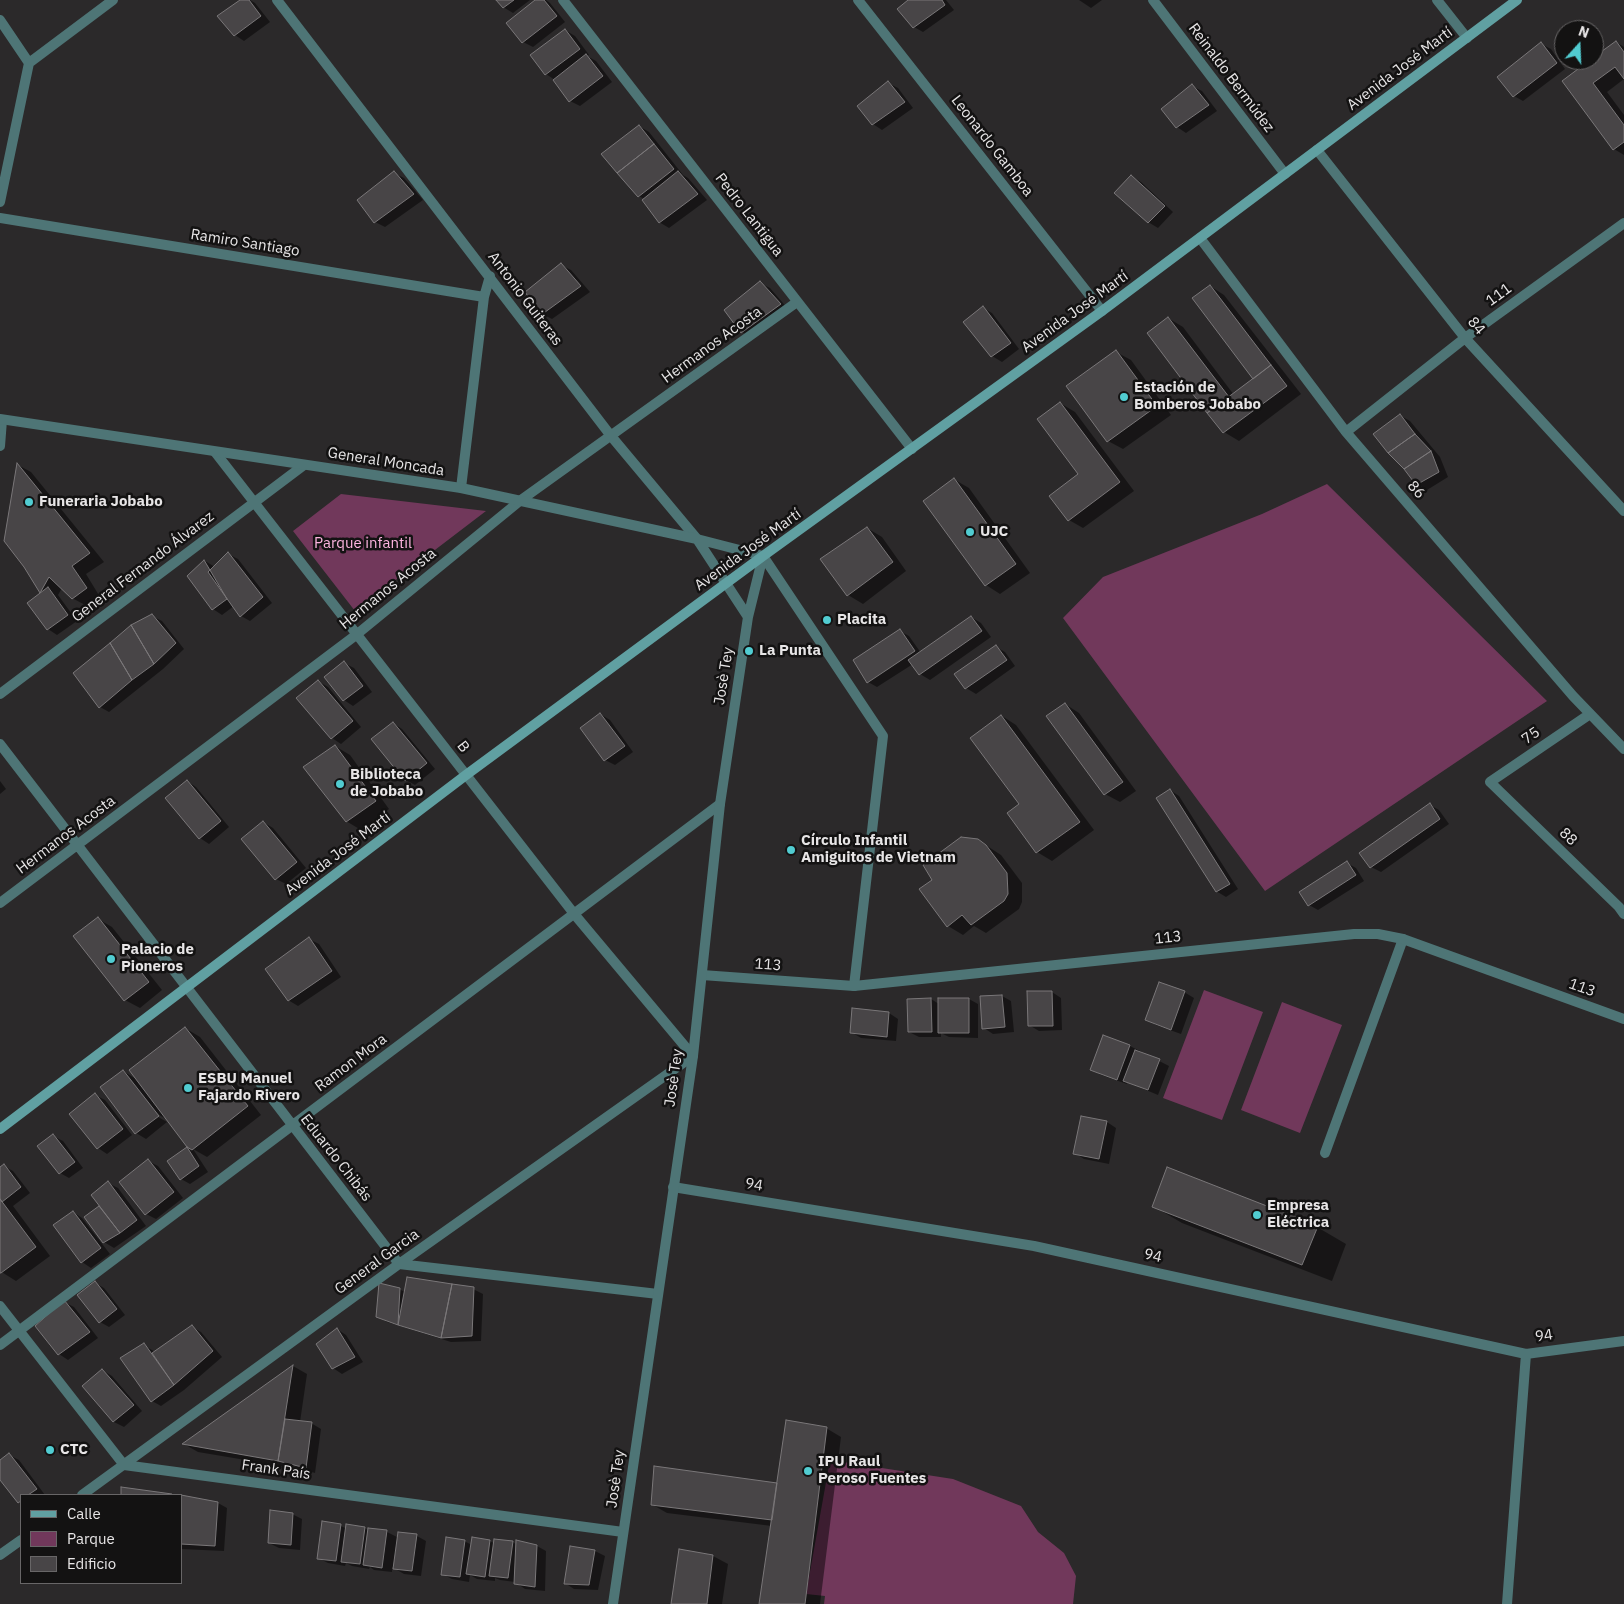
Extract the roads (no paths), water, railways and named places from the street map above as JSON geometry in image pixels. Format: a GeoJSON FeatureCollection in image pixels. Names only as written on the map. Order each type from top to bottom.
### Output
{"type":"FeatureCollection","features":[{"type":"Feature","properties":{"kind":"main road","name":"Avenida José Martí"},"geometry":{"type":"LineString","coordinates":[[0,1129],[466,775],[763,556],[1102,312],[1517,0]]}},
{"type":"Feature","properties":{"kind":"street"},"geometry":{"type":"LineString","coordinates":[[0,202],[29,63],[113,0]]}},
{"type":"Feature","properties":{"kind":"street","name":"Antonio Guiteras"},"geometry":{"type":"LineString","coordinates":[[277,0],[611,436],[696,538],[748,617]]}},
{"type":"Feature","properties":{"kind":"street","name":"Pedro Lantigua"},"geometry":{"type":"LineString","coordinates":[[563,0],[912,449]]}},
{"type":"Feature","properties":{"kind":"street","name":"Leonardo Gamboa"},"geometry":{"type":"LineString","coordinates":[[858,0],[1102,312]]}},
{"type":"Feature","properties":{"kind":"street","name":"Reinaldo Bermúdez"},"geometry":{"type":"LineString","coordinates":[[1153,0],[1285,174]]}},
{"type":"Feature","properties":{"kind":"street"},"geometry":{"type":"LineString","coordinates":[[1437,0],[1467,38]]}},
{"type":"Feature","properties":{"kind":"street"},"geometry":{"type":"LineString","coordinates":[[0,20],[29,63]]}},
{"type":"Feature","properties":{"kind":"street","name":"84"},"geometry":{"type":"LineString","coordinates":[[1317,150],[1465,338],[1624,511]]}},
{"type":"Feature","properties":{"kind":"street","name":"Ramiro Santiago"},"geometry":{"type":"LineString","coordinates":[[0,218],[484,298]]}},
{"type":"Feature","properties":{"kind":"street","name":"111"},"geometry":{"type":"LineString","coordinates":[[1346,432],[1465,338],[1624,223]]}},
{"type":"Feature","properties":{"kind":"street","name":"86"},"geometry":{"type":"LineString","coordinates":[[1200,238],[1346,432],[1560,681],[1624,750]]}},
{"type":"Feature","properties":{"kind":"street"},"geometry":{"type":"LineString","coordinates":[[461,488],[484,298],[490,276]]}},
{"type":"Feature","properties":{"kind":"street","name":"Hermanos Acosta"},"geometry":{"type":"LineString","coordinates":[[0,903],[356,635],[520,500],[797,302]]}},
{"type":"Feature","properties":{"kind":"street"},"geometry":{"type":"LineString","coordinates":[[0,446],[1,420]]}},
{"type":"Feature","properties":{"kind":"street","name":"General Moncada"},"geometry":{"type":"LineString","coordinates":[[1,420],[461,488],[696,538],[763,556]]}},
{"type":"Feature","properties":{"kind":"street","name":"B"},"geometry":{"type":"LineString","coordinates":[[215,452],[574,914],[692,1056]]}},
{"type":"Feature","properties":{"kind":"street","name":"General Fernando Álvarez"},"geometry":{"type":"LineString","coordinates":[[0,694],[304,465]]}},
{"type":"Feature","properties":{"kind":"street"},"geometry":{"type":"LineString","coordinates":[[763,556],[883,736],[854,986]]}},
{"type":"Feature","properties":{"kind":"street","name":"Josè Tey"},"geometry":{"type":"LineString","coordinates":[[613,1604],[692,1056],[720,804],[748,617],[763,556]]}},
{"type":"Feature","properties":{"kind":"street","name":"75"},"geometry":{"type":"LineString","coordinates":[[1490,782],[1590,714]]}},
{"type":"Feature","properties":{"kind":"street","name":"Eduardo Chibás"},"geometry":{"type":"LineString","coordinates":[[0,744],[399,1264]]}},
{"type":"Feature","properties":{"kind":"street","name":"88"},"geometry":{"type":"LineString","coordinates":[[1490,782],[1624,914]]}},
{"type":"Feature","properties":{"kind":"street","name":"Ramon Mora"},"geometry":{"type":"LineString","coordinates":[[0,1345],[720,804]]}},
{"type":"Feature","properties":{"kind":"street","name":"113"},"geometry":{"type":"LineString","coordinates":[[702,975],[854,986],[1354,934],[1378,934],[1403,939],[1624,1019]]}},
{"type":"Feature","properties":{"kind":"street"},"geometry":{"type":"LineString","coordinates":[[1325,1153],[1403,939]]}},
{"type":"Feature","properties":{"kind":"street","name":"General Garcia"},"geometry":{"type":"LineString","coordinates":[[83,1494],[399,1264],[692,1056]]}},
{"type":"Feature","properties":{"kind":"street","name":"94"},"geometry":{"type":"LineString","coordinates":[[674,1187],[1034,1246],[1526,1354],[1624,1340]]}},
{"type":"Feature","properties":{"kind":"street"},"geometry":{"type":"LineString","coordinates":[[399,1264],[658,1294]]}},
{"type":"Feature","properties":{"kind":"street"},"geometry":{"type":"LineString","coordinates":[[0,1306],[124,1465]]}},
{"type":"Feature","properties":{"kind":"street"},"geometry":{"type":"LineString","coordinates":[[1507,1604],[1526,1354]]}},
{"type":"Feature","properties":{"kind":"street","name":"Frank País"},"geometry":{"type":"LineString","coordinates":[[124,1465],[623,1532]]}},
{"type":"Feature","properties":{"kind":"street"},"geometry":{"type":"LineString","coordinates":[[0,1555],[20,1541]]}},
{"type":"Feature","properties":{"kind":"place","name":"Estación de Bomberos Jobabo"},"geometry":{"type":"Point","coordinates":[1124,397]}},
{"type":"Feature","properties":{"kind":"place","name":"Funeraria Jobabo"},"geometry":{"type":"Point","coordinates":[29,502]}},
{"type":"Feature","properties":{"kind":"place","name":"UJC"},"geometry":{"type":"Point","coordinates":[970,532]}},
{"type":"Feature","properties":{"kind":"place","name":"Placita"},"geometry":{"type":"Point","coordinates":[827,620]}},
{"type":"Feature","properties":{"kind":"place","name":"La Punta"},"geometry":{"type":"Point","coordinates":[749,651]}},
{"type":"Feature","properties":{"kind":"place","name":"Biblioteca de Jobabo"},"geometry":{"type":"Point","coordinates":[340,784]}},
{"type":"Feature","properties":{"kind":"place","name":"Círculo Infantil Amiguitos de Vietnam"},"geometry":{"type":"Point","coordinates":[791,850]}},
{"type":"Feature","properties":{"kind":"place","name":"Palacio de Pioneros"},"geometry":{"type":"Point","coordinates":[111,959]}},
{"type":"Feature","properties":{"kind":"place","name":"ESBU Manuel Fajardo Rivero"},"geometry":{"type":"Point","coordinates":[188,1088]}},
{"type":"Feature","properties":{"kind":"place","name":"Empresa Eléctrica"},"geometry":{"type":"Point","coordinates":[1257,1215]}},
{"type":"Feature","properties":{"kind":"place","name":"CTC"},"geometry":{"type":"Point","coordinates":[50,1450]}},
{"type":"Feature","properties":{"kind":"place","name":"IPU Raul Peroso Fuentes"},"geometry":{"type":"Point","coordinates":[808,1471]}},
{"type":"Feature","properties":{"kind":"park label","name":"Parque infantil"},"geometry":{"type":"Point","coordinates":[363,544]}}]}
